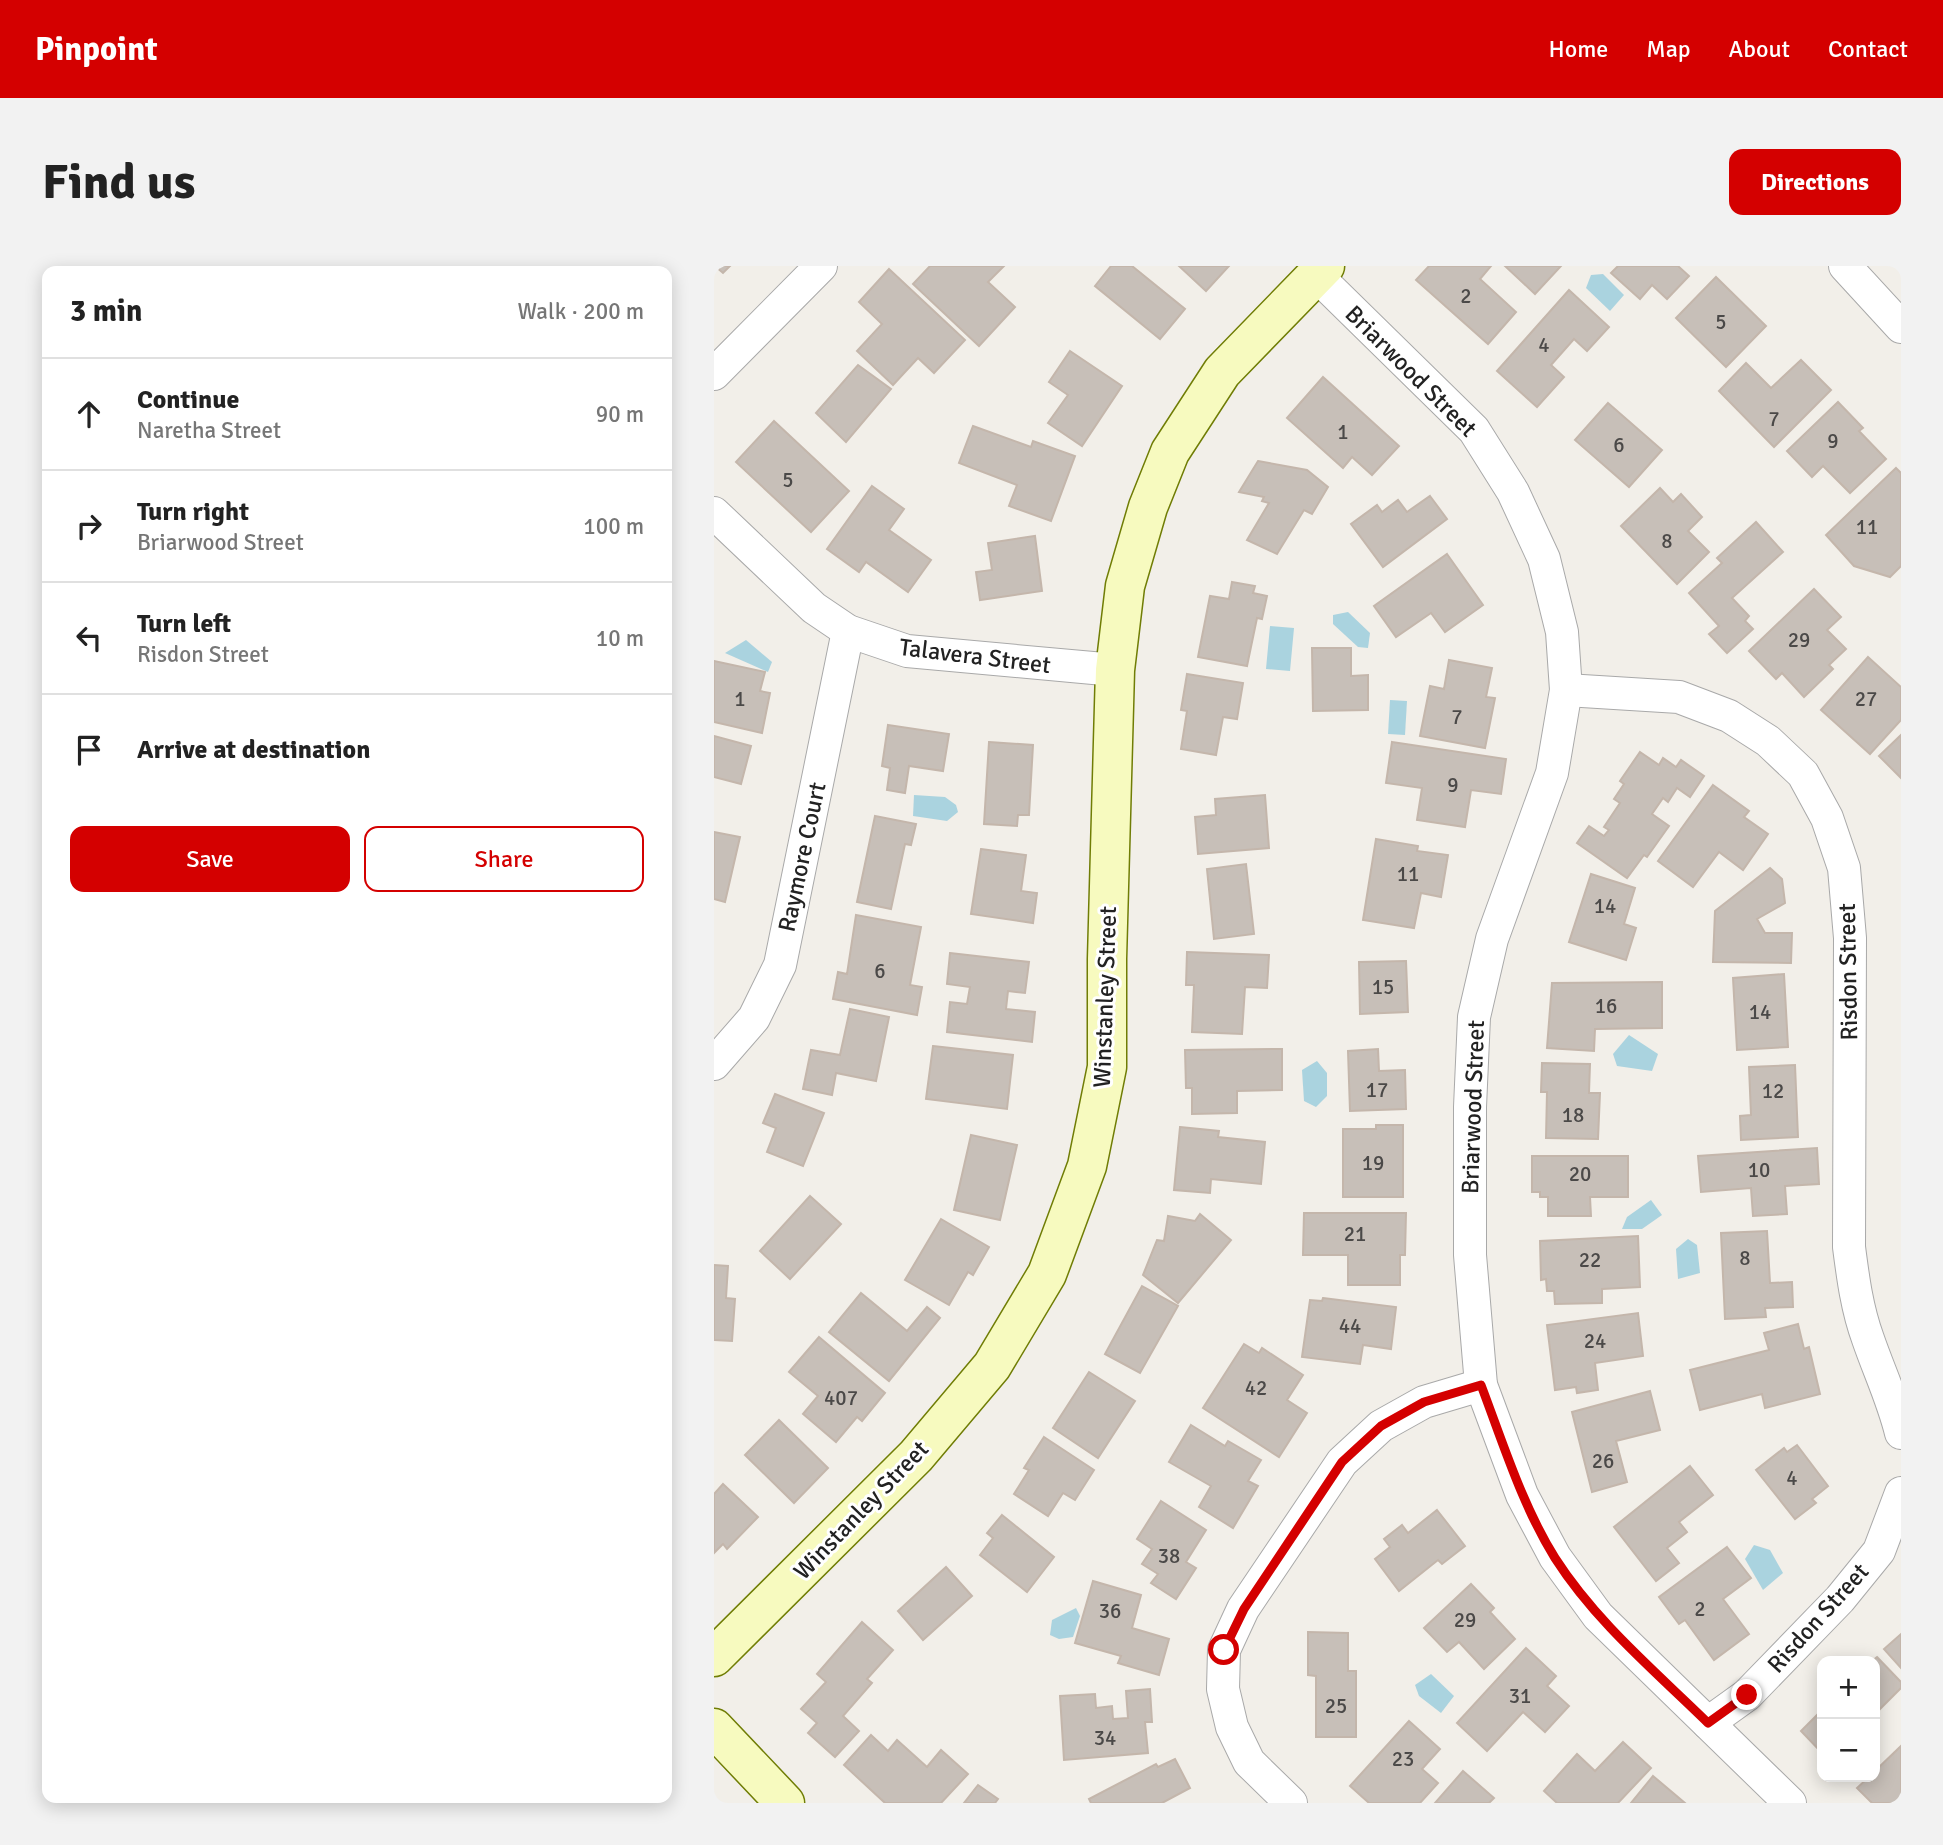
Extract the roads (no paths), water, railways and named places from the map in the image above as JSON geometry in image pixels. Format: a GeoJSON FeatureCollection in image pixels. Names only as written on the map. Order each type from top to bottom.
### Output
{"type":"FeatureCollection","features":[{"type":"Feature","properties":{"kind":"street"},"geometry":{"type":"LineString","coordinates":[[714,374],[821,266]]}},
{"type":"Feature","properties":{"kind":"street"},"geometry":{"type":"LineString","coordinates":[[1845,266],[1901,327]]}},
{"type":"Feature","properties":{"kind":"street","name":"Winstanley Street"},"geometry":{"type":"LineString","coordinates":[[714,1657],[916,1456],[992,1366],[1048,1274],[1087,1166],[1107,1067],[1107,959],[1115,670],[1125,586],[1148,507],[1170,452],[1222,372],[1320,271]]}},
{"type":"Feature","properties":{"kind":"street","name":"Briarwood Street"},"geometry":{"type":"LineString","coordinates":[[1320,271],[1474,430],[1513,492],[1544,559],[1562,632],[1566,690],[1552,773],[1492,940],[1474,1017],[1470,1107],[1470,1255],[1481,1385],[1522,1495],[1555,1558],[1598,1616],[1790,1803]]}},
{"type":"Feature","properties":{"kind":"street","name":"Talavera Street"},"geometry":{"type":"LineString","coordinates":[[714,513],[814,608],[848,631],[907,651],[1115,670]]}},
{"type":"Feature","properties":{"kind":"street","name":"Raymore Court"},"geometry":{"type":"LineString","coordinates":[[714,1063],[754,1018],[780,965],[848,631]]}},
{"type":"Feature","properties":{"kind":"street","name":"Risdon Street"},"geometry":{"type":"LineString","coordinates":[[1566,690],[1679,697],[1729,716],[1768,741],[1803,774],[1827,818],[1844,868],[1850,938],[1849,1247],[1856,1294],[1867,1338],[1894,1404],[1901,1433]]}},
{"type":"Feature","properties":{"kind":"street"},"geometry":{"type":"LineString","coordinates":[[1291,1803],[1249,1762],[1233,1727],[1223,1689],[1224,1650],[1244,1609],[1342,1462],[1381,1426],[1424,1402],[1481,1385]]}},
{"type":"Feature","properties":{"kind":"street","name":"Risdon Street"},"geometry":{"type":"LineString","coordinates":[[1708,1723],[1747,1695],[1840,1599],[1879,1551],[1901,1493]]}},
{"type":"Feature","properties":{"kind":"street"},"geometry":{"type":"LineString","coordinates":[[714,1728],[785,1803]]}},
{"type":"Feature","properties":{"kind":"water"},"geometry":{"type":"Polygon","coordinates":[[[1603,274],[1624,295],[1610,311],[1586,288],[1591,275],[1603,274]]]}},
{"type":"Feature","properties":{"kind":"water"},"geometry":{"type":"Polygon","coordinates":[[[1348,612],[1370,633],[1368,648],[1358,647],[1333,624],[1333,615],[1348,612]]]}},
{"type":"Feature","properties":{"kind":"water"},"geometry":{"type":"Polygon","coordinates":[[[1270,626],[1294,628],[1290,671],[1266,669],[1270,626]]]}},
{"type":"Feature","properties":{"kind":"water"},"geometry":{"type":"Polygon","coordinates":[[[746,640],[772,662],[768,672],[725,653],[746,640]]]}},
{"type":"Feature","properties":{"kind":"water"},"geometry":{"type":"Polygon","coordinates":[[[1390,700],[1407,701],[1405,735],[1388,734],[1390,700]]]}},
{"type":"Feature","properties":{"kind":"water"},"geometry":{"type":"Polygon","coordinates":[[[914,795],[945,797],[956,805],[958,812],[947,821],[913,816],[914,795]]]}},
{"type":"Feature","properties":{"kind":"water"},"geometry":{"type":"Polygon","coordinates":[[[1629,1035],[1658,1054],[1652,1071],[1617,1066],[1613,1054],[1629,1035]]]}},
{"type":"Feature","properties":{"kind":"water"},"geometry":{"type":"Polygon","coordinates":[[[1317,1061],[1327,1073],[1327,1096],[1316,1107],[1304,1101],[1302,1070],[1317,1061]]]}},
{"type":"Feature","properties":{"kind":"water"},"geometry":{"type":"Polygon","coordinates":[[[1651,1200],[1662,1215],[1642,1229],[1622,1229],[1627,1217],[1651,1200]]]}},
{"type":"Feature","properties":{"kind":"water"},"geometry":{"type":"Polygon","coordinates":[[[1688,1239],[1697,1245],[1700,1273],[1678,1279],[1676,1249],[1688,1239]]]}},
{"type":"Feature","properties":{"kind":"water"},"geometry":{"type":"Polygon","coordinates":[[[1754,1545],[1770,1550],[1783,1573],[1763,1590],[1745,1559],[1754,1545]]]}},
{"type":"Feature","properties":{"kind":"water"},"geometry":{"type":"Polygon","coordinates":[[[1076,1608],[1080,1616],[1073,1637],[1059,1639],[1050,1635],[1052,1620],[1076,1608]]]}},
{"type":"Feature","properties":{"kind":"water"},"geometry":{"type":"Polygon","coordinates":[[[1431,1674],[1454,1696],[1441,1713],[1419,1696],[1415,1685],[1431,1674]]]}}]}
